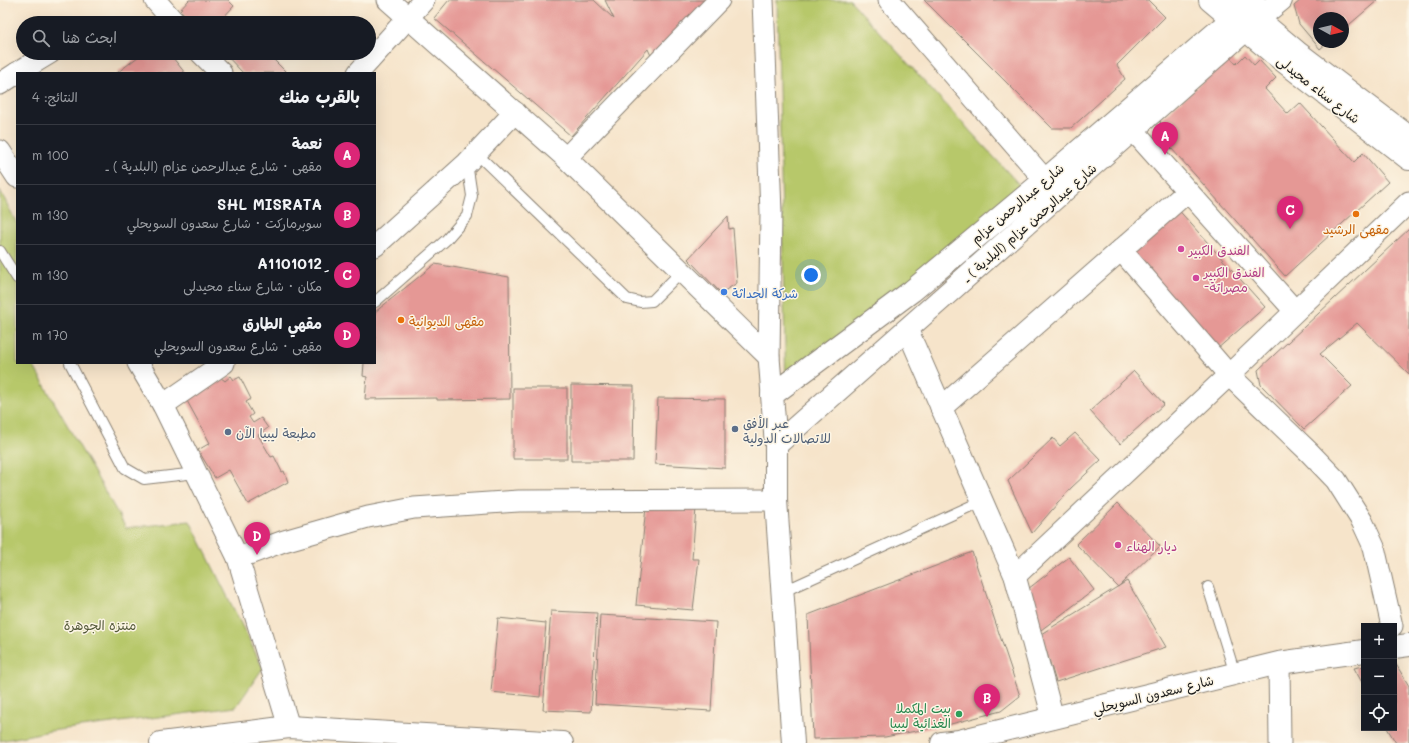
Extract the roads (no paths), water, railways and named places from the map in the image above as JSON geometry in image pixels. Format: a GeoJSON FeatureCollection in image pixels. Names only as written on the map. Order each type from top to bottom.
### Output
{"type":"FeatureCollection","features":[{"type":"Feature","properties":{"kind":"main road"},"geometry":{"type":"LineString","coordinates":[[1210,0],[1245,12]]}},
{"type":"Feature","properties":{"kind":"main road","name":"شارع عبدالرحمن عزام (البلدية ) ـ"},"geometry":{"type":"LineString","coordinates":[[776,445],[1133,130],[1245,12],[1282,0]]}},
{"type":"Feature","properties":{"kind":"main road","name":"شارع عبدالرحمن عزام"},"geometry":{"type":"LineString","coordinates":[[772,395],[912,291],[1245,12]]}},
{"type":"Feature","properties":{"kind":"main road","name":"شارع سناء محيدلى"},"geometry":{"type":"LineString","coordinates":[[1245,12],[1409,137]]}},
{"type":"Feature","properties":{"kind":"main road","name":"شارع سناء محيدلى"},"geometry":{"type":"LineString","coordinates":[[1245,12],[1409,159]]}},
{"type":"Feature","properties":{"kind":"main road"},"geometry":{"type":"LineString","coordinates":[[772,395],[776,445],[776,500],[793,743]]}},
{"type":"Feature","properties":{"kind":"main road","name":"شارع سعدون السويحلي"},"geometry":{"type":"LineString","coordinates":[[942,743],[959,741],[1279,663],[1361,651]]}},
{"type":"Feature","properties":{"kind":"main road"},"geometry":{"type":"LineString","coordinates":[[161,743],[289,727],[562,743]]}},
{"type":"Feature","properties":{"kind":"street"},"geometry":{"type":"LineString","coordinates":[[155,0],[169,16]]}},
{"type":"Feature","properties":{"kind":"street"},"geometry":{"type":"LineString","coordinates":[[388,0],[407,19],[566,158],[680,272],[769,357]]}},
{"type":"Feature","properties":{"kind":"street"},"geometry":{"type":"LineString","coordinates":[[376,53],[424,0]]}},
{"type":"Feature","properties":{"kind":"street"},"geometry":{"type":"LineString","coordinates":[[566,158],[719,0]]}},
{"type":"Feature","properties":{"kind":"street"},"geometry":{"type":"LineString","coordinates":[[763,0],[771,213],[769,357],[772,395]]}},
{"type":"Feature","properties":{"kind":"street"},"geometry":{"type":"LineString","coordinates":[[889,0],[1045,180]]}},
{"type":"Feature","properties":{"kind":"street"},"geometry":{"type":"LineString","coordinates":[[19,72],[38,60]]}},
{"type":"Feature","properties":{"kind":"street"},"geometry":{"type":"LineString","coordinates":[[208,60],[220,72]]}},
{"type":"Feature","properties":{"kind":"street"},"geometry":{"type":"LineString","coordinates":[[359,72],[370,60]]}},
{"type":"Feature","properties":{"kind":"street"},"geometry":{"type":"LineString","coordinates":[[0,84],[16,74]]}},
{"type":"Feature","properties":{"kind":"street"},"geometry":{"type":"LineString","coordinates":[[376,245],[471,158],[515,112]]}},
{"type":"Feature","properties":{"kind":"street"},"geometry":{"type":"LineString","coordinates":[[1133,130],[1295,311]]}},
{"type":"Feature","properties":{"kind":"street"},"geometry":{"type":"LineString","coordinates":[[0,151],[16,175]]}},
{"type":"Feature","properties":{"kind":"street"},"geometry":{"type":"LineString","coordinates":[[941,408],[1187,192]]}},
{"type":"Feature","properties":{"kind":"street"},"geometry":{"type":"LineString","coordinates":[[1015,576],[1230,375],[1409,202]]}},
{"type":"Feature","properties":{"kind":"street"},"geometry":{"type":"LineString","coordinates":[[1121,250],[1230,375],[1308,451],[1340,486],[1362,521],[1374,547],[1393,623]]}},
{"type":"Feature","properties":{"kind":"street"},"geometry":{"type":"LineString","coordinates":[[907,330],[1015,576],[1053,718]]}},
{"type":"Feature","properties":{"kind":"street"},"geometry":{"type":"LineString","coordinates":[[139,364],[163,405],[238,558],[289,727]]}},
{"type":"Feature","properties":{"kind":"street"},"geometry":{"type":"LineString","coordinates":[[163,405],[223,364]]}},
{"type":"Feature","properties":{"kind":"street"},"geometry":{"type":"LineString","coordinates":[[238,558],[292,539],[368,517],[414,508],[519,501],[776,500]]}},
{"type":"Feature","properties":{"kind":"street"},"geometry":{"type":"LineString","coordinates":[[1279,663],[1280,743]]}},
{"type":"Feature","properties":{"kind":"lane"},"geometry":{"type":"LineString","coordinates":[[471,158],[627,299],[640,302],[652,301],[680,272]]}},
{"type":"Feature","properties":{"kind":"lane"},"geometry":{"type":"LineString","coordinates":[[376,301],[446,240],[467,216],[472,196],[471,158]]}},
{"type":"Feature","properties":{"kind":"lane"},"geometry":{"type":"LineString","coordinates":[[0,251],[16,276]]}},
{"type":"Feature","properties":{"kind":"lane"},"geometry":{"type":"LineString","coordinates":[[71,364],[125,468],[144,479],[196,473]]}},
{"type":"Feature","properties":{"kind":"lane"},"geometry":{"type":"LineString","coordinates":[[782,592],[982,501]]}},
{"type":"Feature","properties":{"kind":"lane"},"geometry":{"type":"LineString","coordinates":[[1208,586],[1235,674]]}},
{"type":"Feature","properties":{"kind":"place","name":"نعمة"},"geometry":{"type":"Point","coordinates":[1165,155]}},
{"type":"Feature","properties":{"kind":"place","name":"مقهى الرشيد"},"geometry":{"type":"Point","coordinates":[1356,214]}},
{"type":"Feature","properties":{"kind":"place","name":"ِA1101012"},"geometry":{"type":"Point","coordinates":[1290,229]}},
{"type":"Feature","properties":{"kind":"place","name":"الفندق الكبير"},"geometry":{"type":"Point","coordinates":[1181,249]}},
{"type":"Feature","properties":{"kind":"place","name":"الفندق الكبير -مصراتة"},"geometry":{"type":"Point","coordinates":[1196,278]}},
{"type":"Feature","properties":{"kind":"place","name":"شركة الحداثة"},"geometry":{"type":"Point","coordinates":[724,292]}},
{"type":"Feature","properties":{"kind":"place","name":"مقهى الديوانية"},"geometry":{"type":"Point","coordinates":[401,320]}},
{"type":"Feature","properties":{"kind":"place","name":"عبر الأفق للاتصالات الدولية"},"geometry":{"type":"Point","coordinates":[735,429]}},
{"type":"Feature","properties":{"kind":"place","name":"مطبعة ليبيا الآن"},"geometry":{"type":"Point","coordinates":[228,432]}},
{"type":"Feature","properties":{"kind":"place","name":"ديار الهناء"},"geometry":{"type":"Point","coordinates":[1118,545]}},
{"type":"Feature","properties":{"kind":"place","name":"مقهي الطارق"},"geometry":{"type":"Point","coordinates":[257,555]}},
{"type":"Feature","properties":{"kind":"place","name":"بيت المكملا الغذائية ليبيا"},"geometry":{"type":"Point","coordinates":[959,714]}},
{"type":"Feature","properties":{"kind":"place","name":"SHL MISRATA"},"geometry":{"type":"Point","coordinates":[987,717]}},
{"type":"Feature","properties":{"kind":"park label","name":"منتزه الجوهرة"},"geometry":{"type":"Point","coordinates":[100,624]}}]}
